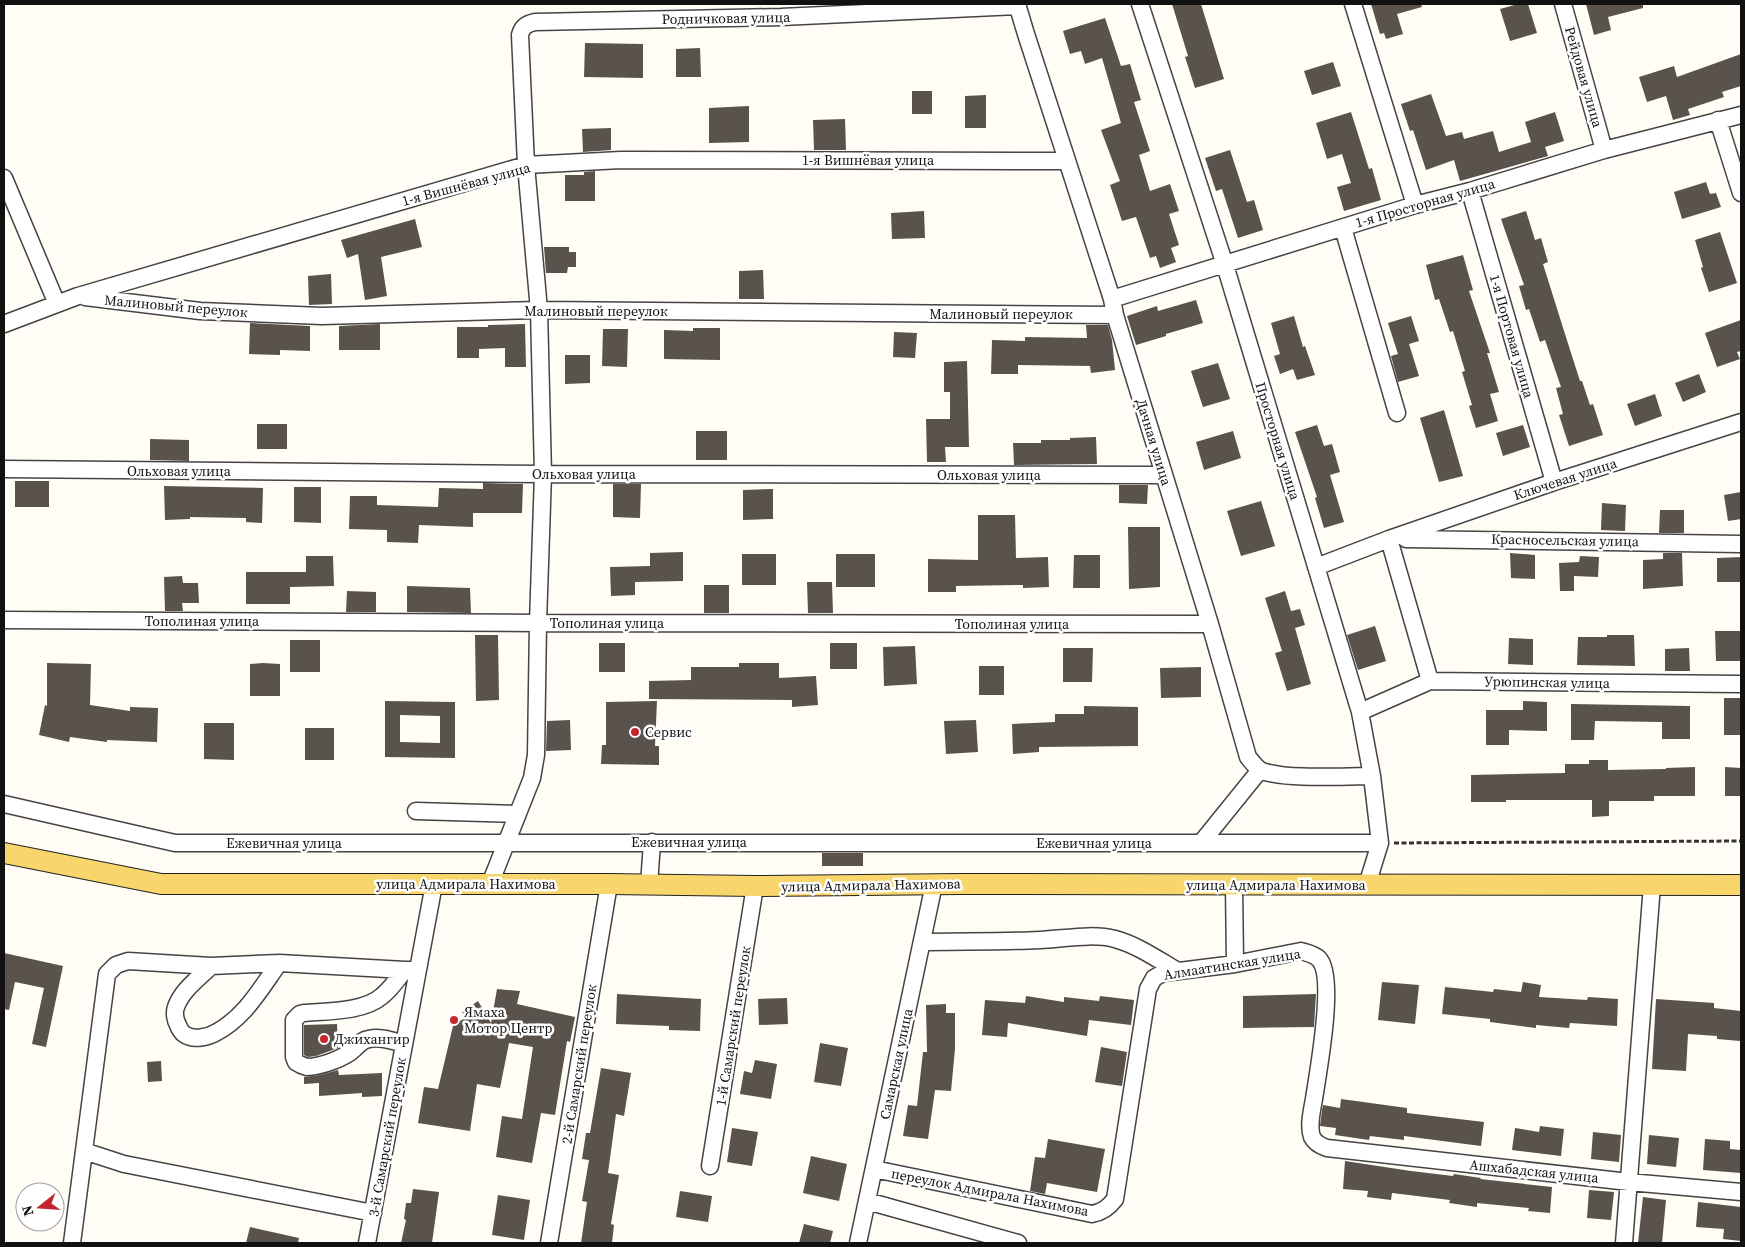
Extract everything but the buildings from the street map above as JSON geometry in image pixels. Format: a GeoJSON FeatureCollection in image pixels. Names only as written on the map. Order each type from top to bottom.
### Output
{"type":"FeatureCollection","features":[{"type":"Feature","properties":{"kind":"main road","name":"улица Адмирала Нахимова"},"geometry":{"type":"LineString","coordinates":[[4,853],[161,884],[609,884],[755,886],[934,884],[1741,885]]}},
{"type":"Feature","properties":{"kind":"street","name":"Просторная улица"},"geometry":{"type":"LineString","coordinates":[[1140,4],[1226,265],[1360,712],[1372,776],[1380,843],[1367,885]]}},
{"type":"Feature","properties":{"kind":"street"},"geometry":{"type":"LineString","coordinates":[[1353,4],[1415,205]]}},
{"type":"Feature","properties":{"kind":"street","name":"Рейдовая улица"},"geometry":{"type":"LineString","coordinates":[[1563,4],[1604,150]]}},
{"type":"Feature","properties":{"kind":"street","name":"Родничковая улица"},"geometry":{"type":"LineString","coordinates":[[526,166],[520,35],[525,25],[535,22],[779,10],[1018,5]]}},
{"type":"Feature","properties":{"kind":"street","name":"Дачная улица"},"geometry":{"type":"LineString","coordinates":[[1018,5],[1210,624],[1248,757],[1260,770]]}},
{"type":"Feature","properties":{"kind":"street","name":"1-я Просторная улица"},"geometry":{"type":"LineString","coordinates":[[1113,307],[1226,265],[1415,205],[1470,191],[1604,150],[1741,115]]}},
{"type":"Feature","properties":{"kind":"street"},"geometry":{"type":"LineString","coordinates":[[1718,120],[1741,193]]}},
{"type":"Feature","properties":{"kind":"street","name":"1-я Вишнёвая улица"},"geometry":{"type":"LineString","coordinates":[[4,324],[78,296],[526,166],[621,160],[1067,161]]}},
{"type":"Feature","properties":{"kind":"street"},"geometry":{"type":"LineString","coordinates":[[490,884],[532,778],[536,754],[543,474],[538,310],[526,166]]}},
{"type":"Feature","properties":{"kind":"street"},"geometry":{"type":"LineString","coordinates":[[4,178],[57,304]]}},
{"type":"Feature","properties":{"kind":"street","name":"1-я Портовая улица"},"geometry":{"type":"LineString","coordinates":[[1470,191],[1554,482]]}},
{"type":"Feature","properties":{"kind":"street"},"geometry":{"type":"LineString","coordinates":[[1344,228],[1397,413]]}},
{"type":"Feature","properties":{"kind":"street","name":"Малиновый переулок"},"geometry":{"type":"LineString","coordinates":[[78,296],[200,311],[313,316],[538,310],[1113,307]]}},
{"type":"Feature","properties":{"kind":"street","name":"Ключевая улица"},"geometry":{"type":"LineString","coordinates":[[1316,566],[1554,482],[1741,422]]}},
{"type":"Feature","properties":{"kind":"street","name":"Ольховая улица"},"geometry":{"type":"LineString","coordinates":[[4,469],[543,474],[1164,475]]}},
{"type":"Feature","properties":{"kind":"street","name":"Красносельская улица"},"geometry":{"type":"LineString","coordinates":[[1389,539],[1433,538],[1741,544]]}},
{"type":"Feature","properties":{"kind":"street"},"geometry":{"type":"LineString","coordinates":[[1389,539],[1430,681]]}},
{"type":"Feature","properties":{"kind":"street","name":"Тополиная улица"},"geometry":{"type":"LineString","coordinates":[[4,620],[1210,624]]}},
{"type":"Feature","properties":{"kind":"street","name":"Урюпинская улица"},"geometry":{"type":"LineString","coordinates":[[1360,712],[1430,681],[1741,684]]}},
{"type":"Feature","properties":{"kind":"street"},"geometry":{"type":"LineString","coordinates":[[1202,843],[1260,770],[1294,775],[1372,776]]}},
{"type":"Feature","properties":{"kind":"street","name":"Ежевичная улица"},"geometry":{"type":"LineString","coordinates":[[4,804],[175,843],[1380,843]]}},
{"type":"Feature","properties":{"kind":"street"},"geometry":{"type":"LineString","coordinates":[[416,811],[518,814]]}},
{"type":"Feature","properties":{"kind":"street"},"geometry":{"type":"LineString","coordinates":[[649,885],[652,842]]}},
{"type":"Feature","properties":{"kind":"street","name":"3-й Самарский переулок"},"geometry":{"type":"LineString","coordinates":[[367,1243],[404,1044],[411,970],[434,884]]}},
{"type":"Feature","properties":{"kind":"street","name":"2-й Самарский переулок"},"geometry":{"type":"LineString","coordinates":[[549,1243],[609,884]]}},
{"type":"Feature","properties":{"kind":"street","name":"Самарская улица"},"geometry":{"type":"LineString","coordinates":[[858,1243],[934,884]]}},
{"type":"Feature","properties":{"kind":"street"},"geometry":{"type":"LineString","coordinates":[[1234,884],[1234,964]]}},
{"type":"Feature","properties":{"kind":"street"},"geometry":{"type":"LineString","coordinates":[[1624,1243],[1652,885]]}},
{"type":"Feature","properties":{"kind":"street","name":"1-й Самарский переулок"},"geometry":{"type":"LineString","coordinates":[[710,1166],[755,886]]}},
{"type":"Feature","properties":{"kind":"street"},"geometry":{"type":"LineString","coordinates":[[922,942],[1115,939],[1176,970]]}},
{"type":"Feature","properties":{"kind":"street","name":"Алмаатинская улица"},"geometry":{"type":"LineString","coordinates":[[1105,1209],[1115,1198],[1148,989],[1154,978],[1163,973],[1234,964],[1301,951],[1320,959],[1327,987],[1311,1130],[1313,1139],[1319,1145],[1327,1148]]}},
{"type":"Feature","properties":{"kind":"street"},"geometry":{"type":"LineString","coordinates":[[72,1243],[107,974],[116,965],[128,961],[211,966],[278,963],[411,970]]}},
{"type":"Feature","properties":{"kind":"street"},"geometry":{"type":"LineString","coordinates":[[211,966],[180,996],[174,1010],[176,1022],[184,1034],[192,1037],[210,1036],[248,1007],[278,963]]}},
{"type":"Feature","properties":{"kind":"street"},"geometry":{"type":"LineString","coordinates":[[404,1044],[377,1038],[369,1039],[361,1042],[354,1050],[345,1055],[331,1061],[307,1067],[296,1062],[294,1057],[294,1020],[296,1016],[304,1013],[351,1009],[375,1001],[411,970]]}},
{"type":"Feature","properties":{"kind":"street","name":"Ашхабадская улица"},"geometry":{"type":"LineString","coordinates":[[1327,1148],[1629,1182],[1741,1192]]}},
{"type":"Feature","properties":{"kind":"street"},"geometry":{"type":"LineString","coordinates":[[84,1151],[124,1164],[372,1213]]}},
{"type":"Feature","properties":{"kind":"street","name":"переулок Адмирала Нахимова"},"geometry":{"type":"LineString","coordinates":[[874,1168],[1092,1214],[1105,1209]]}},
{"type":"Feature","properties":{"kind":"street"},"geometry":{"type":"LineString","coordinates":[[867,1200],[1018,1243]]}},
{"type":"Feature","properties":{"kind":"path"},"geometry":{"type":"LineString","coordinates":[[1380,843],[1741,840]]}},
{"type":"Feature","properties":{"kind":"place","name":"Сервис"},"geometry":{"type":"Point","coordinates":[635,732]}},
{"type":"Feature","properties":{"kind":"place","name":"Ямаха Мотор Центр"},"geometry":{"type":"Point","coordinates":[454,1020]}},
{"type":"Feature","properties":{"kind":"place","name":"Джихангир"},"geometry":{"type":"Point","coordinates":[324,1039]}}]}
